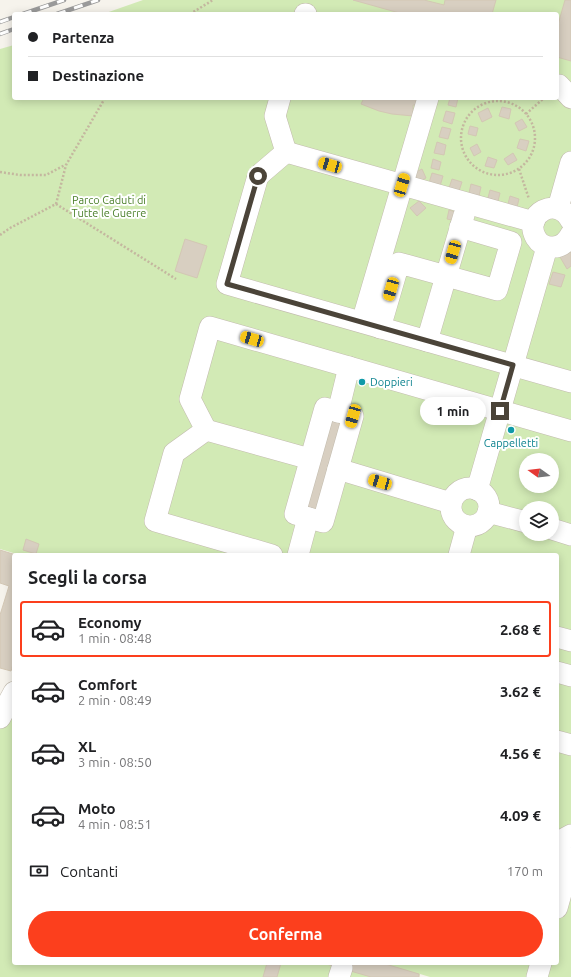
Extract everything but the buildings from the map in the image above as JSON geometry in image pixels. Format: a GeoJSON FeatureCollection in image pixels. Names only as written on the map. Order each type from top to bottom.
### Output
{"type":"FeatureCollection","features":[{"type":"Feature","properties":{"kind":"street"},"geometry":{"type":"LineString","coordinates":[[559,85],[571,98]]}},
{"type":"Feature","properties":{"kind":"street"},"geometry":{"type":"LineString","coordinates":[[279,100],[275,116],[286,152]]}},
{"type":"Feature","properties":{"kind":"street"},"geometry":{"type":"LineString","coordinates":[[371,325],[402,185],[427,100]]}},
{"type":"Feature","properties":{"kind":"street"},"geometry":{"type":"LineString","coordinates":[[286,152],[524,219],[533,228],[537,240],[547,247],[564,244],[571,234]]}},
{"type":"Feature","properties":{"kind":"street"},"geometry":{"type":"LineString","coordinates":[[286,152],[258,176],[227,284],[571,382]]}},
{"type":"Feature","properties":{"kind":"street"},"geometry":{"type":"LineString","coordinates":[[371,325],[398,263],[497,290],[511,242],[509,241],[524,219],[536,216],[540,212],[551,208],[564,215],[571,162]]}},
{"type":"Feature","properties":{"kind":"street"},"geometry":{"type":"LineString","coordinates":[[427,341],[467,203]]}},
{"type":"Feature","properties":{"kind":"street"},"geometry":{"type":"LineString","coordinates":[[460,227],[509,241]]}},
{"type":"Feature","properties":{"kind":"street"},"geometry":{"type":"LineString","coordinates":[[478,490],[547,247]]}},
{"type":"Feature","properties":{"kind":"street"},"geometry":{"type":"LineString","coordinates":[[310,459],[206,430],[190,399],[210,327],[571,431]]}},
{"type":"Feature","properties":{"kind":"street"},"geometry":{"type":"LineString","coordinates":[[338,412],[349,367]]}},
{"type":"Feature","properties":{"kind":"street"},"geometry":{"type":"LineString","coordinates":[[325,408],[353,416],[322,522],[295,514],[310,459],[325,408]]}},
{"type":"Feature","properties":{"kind":"street"},"geometry":{"type":"LineString","coordinates":[[206,430],[174,453],[154,521],[265,553]]}},
{"type":"Feature","properties":{"kind":"street"},"geometry":{"type":"LineString","coordinates":[[338,469],[451,503]]}},
{"type":"Feature","properties":{"kind":"street"},"geometry":{"type":"LineString","coordinates":[[467,489],[478,490],[482,493],[488,501],[489,506],[488,512],[483,521],[473,526],[467,526],[456,521],[452,515],[451,503],[453,498],[461,490],[467,489]]}},
{"type":"Feature","properties":{"kind":"street"},"geometry":{"type":"LineString","coordinates":[[488,512],[519,520]]}},
{"type":"Feature","properties":{"kind":"street"},"geometry":{"type":"LineString","coordinates":[[299,553],[308,518]]}},
{"type":"Feature","properties":{"kind":"street"},"geometry":{"type":"LineString","coordinates":[[460,553],[467,526]]}},
{"type":"Feature","properties":{"kind":"street"},"geometry":{"type":"LineString","coordinates":[[559,531],[571,535]]}},
{"type":"Feature","properties":{"kind":"street"},"geometry":{"type":"LineString","coordinates":[[559,638],[571,641]]}},
{"type":"Feature","properties":{"kind":"street"},"geometry":{"type":"LineString","coordinates":[[559,673],[571,676]]}},
{"type":"Feature","properties":{"kind":"street"},"geometry":{"type":"LineString","coordinates":[[0,684],[12,687]]}},
{"type":"Feature","properties":{"kind":"street"},"geometry":{"type":"LineString","coordinates":[[0,718],[12,696]]}},
{"type":"Feature","properties":{"kind":"street"},"geometry":{"type":"LineString","coordinates":[[559,742],[571,745]]}},
{"type":"Feature","properties":{"kind":"street"},"geometry":{"type":"LineString","coordinates":[[559,901],[571,861],[563,839]]}},
{"type":"Feature","properties":{"kind":"street"},"geometry":{"type":"LineString","coordinates":[[537,977],[540,965]]}},
{"type":"Feature","properties":{"kind":"path"},"geometry":{"type":"LineString","coordinates":[[193,12],[213,0]]}},
{"type":"Feature","properties":{"kind":"path"},"geometry":{"type":"LineString","coordinates":[[0,235],[10,228],[56,204],[66,165],[104,100]]}},
{"type":"Feature","properties":{"kind":"path"},"geometry":{"type":"LineString","coordinates":[[497,100],[518,106],[526,114],[532,123],[535,134],[535,145],[531,156],[519,169],[511,174],[492,176],[483,173],[468,162],[461,145],[460,136],[468,115],[476,108],[497,100]]}},
{"type":"Feature","properties":{"kind":"path"},"geometry":{"type":"LineString","coordinates":[[526,114],[542,100]]}},
{"type":"Feature","properties":{"kind":"path"},"geometry":{"type":"LineString","coordinates":[[0,172],[20,175],[46,175],[66,165]]}},
{"type":"Feature","properties":{"kind":"path"},"geometry":{"type":"LineString","coordinates":[[519,169],[530,201],[524,219]]}},
{"type":"Feature","properties":{"kind":"path"},"geometry":{"type":"LineString","coordinates":[[56,204],[176,279]]}},
{"type":"Feature","properties":{"kind":"green space","name":"Parco Caduti di Tutte le Guerre"},"geometry":{"type":"Polygon","coordinates":[[[143,0],[571,0],[571,977],[430,977],[420,974],[419,977],[0,977],[0,699],[12,702],[12,965],[559,965],[559,553],[13,553],[0,549],[0,49],[12,46],[12,100],[559,100],[559,12],[109,12],[143,0]]]}},
{"type":"Feature","properties":{"kind":"railway"},"geometry":{"type":"LineString","coordinates":[[29,12],[64,0]]}},
{"type":"Feature","properties":{"kind":"railway"},"geometry":{"type":"LineString","coordinates":[[63,12],[98,0]]}},
{"type":"Feature","properties":{"kind":"railway"},"geometry":{"type":"LineString","coordinates":[[0,22],[12,18]]}},
{"type":"Feature","properties":{"kind":"railway"},"geometry":{"type":"LineString","coordinates":[[0,34],[12,30]]}},
{"type":"Feature","properties":{"kind":"place","name":"Doppieri"},"geometry":{"type":"Point","coordinates":[362,382]}},
{"type":"Feature","properties":{"kind":"place","name":"Cappelletti"},"geometry":{"type":"Point","coordinates":[511,430]}},
{"type":"Feature","properties":{"kind":"route"},"geometry":{"type":"LineString","coordinates":[[258,176],[227,284],[513,365],[500,411]]}}]}
